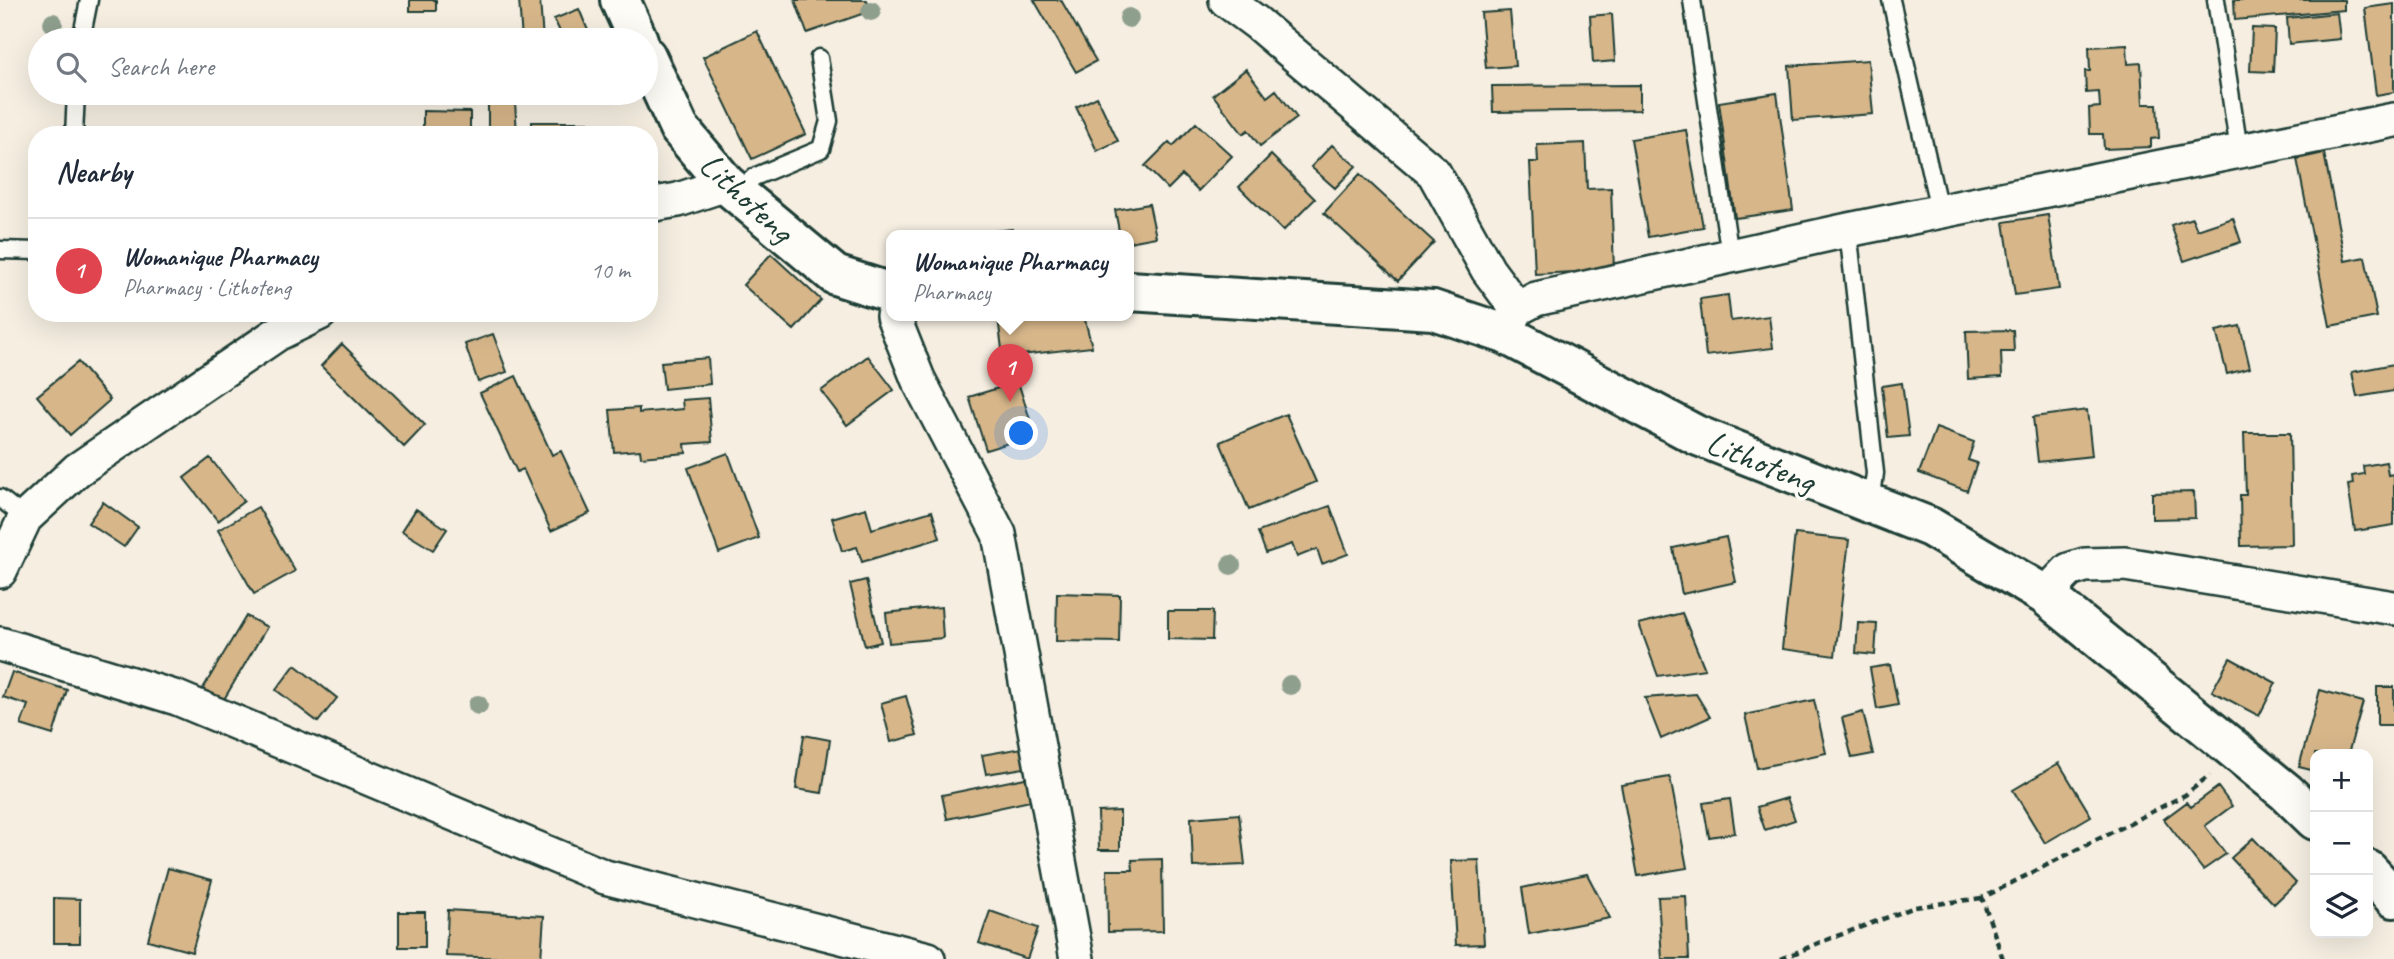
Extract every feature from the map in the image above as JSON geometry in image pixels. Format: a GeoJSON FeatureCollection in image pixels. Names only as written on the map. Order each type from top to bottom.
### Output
{"type":"FeatureCollection","features":[{"type":"Feature","properties":{"kind":"main road"},"geometry":{"type":"LineString","coordinates":[[620,0],[633,28]]}},
{"type":"Feature","properties":{"kind":"main road","name":"Lithoteng"},"geometry":{"type":"LineString","coordinates":[[658,82],[679,128],[731,189],[835,275],[886,300]]}},
{"type":"Feature","properties":{"kind":"main road","name":"Lithoteng"},"geometry":{"type":"LineString","coordinates":[[1134,291],[1433,310],[1511,321],[1696,435],[1930,527],[2045,594],[2310,816]]}},
{"type":"Feature","properties":{"kind":"main road"},"geometry":{"type":"LineString","coordinates":[[2373,875],[2394,898]]}},
{"type":"Feature","properties":{"kind":"street"},"geometry":{"type":"LineString","coordinates":[[1226,0],[1257,23],[1434,173],[1488,270],[1511,321],[1536,299],[1847,230],[1940,214],[2394,120]]}},
{"type":"Feature","properties":{"kind":"street"},"geometry":{"type":"LineString","coordinates":[[658,203],[731,189]]}},
{"type":"Feature","properties":{"kind":"street"},"geometry":{"type":"LineString","coordinates":[[896,321],[918,379],[999,534],[1077,959]]}},
{"type":"Feature","properties":{"kind":"street"},"geometry":{"type":"LineString","coordinates":[[0,571],[13,508],[77,470],[277,334],[302,322]]}},
{"type":"Feature","properties":{"kind":"street"},"geometry":{"type":"LineString","coordinates":[[2045,594],[2069,570],[2085,565],[2124,564],[2394,608]]}},
{"type":"Feature","properties":{"kind":"street"},"geometry":{"type":"LineString","coordinates":[[0,644],[177,698],[605,877],[928,959]]}},
{"type":"Feature","properties":{"kind":"lane"},"geometry":{"type":"LineString","coordinates":[[83,28],[89,0]]}},
{"type":"Feature","properties":{"kind":"lane"},"geometry":{"type":"LineString","coordinates":[[1692,0],[1730,256]]}},
{"type":"Feature","properties":{"kind":"lane"},"geometry":{"type":"LineString","coordinates":[[1891,0],[1940,214]]}},
{"type":"Feature","properties":{"kind":"lane"},"geometry":{"type":"LineString","coordinates":[[2216,0],[2239,150]]}},
{"type":"Feature","properties":{"kind":"lane"},"geometry":{"type":"LineString","coordinates":[[731,189],[821,149],[829,121],[819,58]]}},
{"type":"Feature","properties":{"kind":"lane"},"geometry":{"type":"LineString","coordinates":[[74,126],[75,105]]}},
{"type":"Feature","properties":{"kind":"lane"},"geometry":{"type":"LineString","coordinates":[[1847,230],[1875,472],[1871,504]]}},
{"type":"Feature","properties":{"kind":"lane"},"geometry":{"type":"LineString","coordinates":[[0,250],[28,251]]}},
{"type":"Feature","properties":{"kind":"path"},"geometry":{"type":"LineString","coordinates":[[1781,959],[1915,907],[1982,898],[2185,795],[2238,753]]}},
{"type":"Feature","properties":{"kind":"path"},"geometry":{"type":"LineString","coordinates":[[1982,898],[2003,959]]}},
{"type":"Feature","properties":{"kind":"building"},"geometry":{"type":"Polygon","coordinates":[[[410,0],[436,0],[436,11],[410,11],[410,0]]]}},
{"type":"Feature","properties":{"kind":"building"},"geometry":{"type":"Polygon","coordinates":[[[519,0],[540,0],[542,28],[521,28],[519,0]]]}},
{"type":"Feature","properties":{"kind":"building"},"geometry":{"type":"Polygon","coordinates":[[[795,0],[867,0],[871,11],[807,33],[795,0]]]}},
{"type":"Feature","properties":{"kind":"building"},"geometry":{"type":"Polygon","coordinates":[[[1034,0],[1061,0],[1096,61],[1076,72],[1034,0]]]}},
{"type":"Feature","properties":{"kind":"building"},"geometry":{"type":"Polygon","coordinates":[[[2234,0],[2344,0],[2344,10],[2235,20],[2234,0]]]}},
{"type":"Feature","properties":{"kind":"building"},"geometry":{"type":"Polygon","coordinates":[[[2394,4],[2394,92],[2376,95],[2365,8],[2394,4]]]}},
{"type":"Feature","properties":{"kind":"building"},"geometry":{"type":"Polygon","coordinates":[[[579,9],[587,28],[558,28],[554,19],[579,9]]]}},
{"type":"Feature","properties":{"kind":"building"},"geometry":{"type":"Polygon","coordinates":[[[1510,11],[1515,66],[1486,68],[1481,13],[1510,11]]]}},
{"type":"Feature","properties":{"kind":"building"},"geometry":{"type":"Polygon","coordinates":[[[2337,13],[2340,39],[2289,44],[2287,18],[2337,13]]]}},
{"type":"Feature","properties":{"kind":"building"},"geometry":{"type":"Polygon","coordinates":[[[1612,14],[1615,61],[1593,63],[1590,16],[1612,14]]]}},
{"type":"Feature","properties":{"kind":"building"},"geometry":{"type":"Polygon","coordinates":[[[2252,28],[2275,29],[2273,72],[2250,71],[2252,28]]]}},
{"type":"Feature","properties":{"kind":"building"},"geometry":{"type":"Polygon","coordinates":[[[757,31],[806,134],[752,159],[703,57],[757,31]]]}},
{"type":"Feature","properties":{"kind":"building"},"geometry":{"type":"Polygon","coordinates":[[[2127,45],[2128,64],[2141,63],[2143,104],[2157,104],[2159,138],[2151,139],[2151,147],[2104,149],[2103,134],[2090,134],[2089,108],[2100,107],[2099,92],[2086,93],[2085,71],[2090,71],[2089,47],[2127,45]]]}},
{"type":"Feature","properties":{"kind":"building"},"geometry":{"type":"Polygon","coordinates":[[[1868,60],[1873,114],[1793,120],[1789,66],[1868,60]]]}},
{"type":"Feature","properties":{"kind":"building"},"geometry":{"type":"Polygon","coordinates":[[[1246,69],[1267,97],[1276,90],[1297,118],[1260,146],[1248,130],[1243,134],[1213,95],[1246,69]]]}},
{"type":"Feature","properties":{"kind":"building"},"geometry":{"type":"Polygon","coordinates":[[[1640,85],[1640,110],[1493,112],[1492,86],[1640,85]]]}},
{"type":"Feature","properties":{"kind":"building"},"geometry":{"type":"Polygon","coordinates":[[[1777,93],[1793,210],[1735,218],[1719,102],[1777,93]]]}},
{"type":"Feature","properties":{"kind":"building"},"geometry":{"type":"Polygon","coordinates":[[[1097,97],[1118,141],[1097,151],[1076,107],[1097,97]]]}},
{"type":"Feature","properties":{"kind":"building"},"geometry":{"type":"Polygon","coordinates":[[[488,105],[515,105],[516,126],[488,126],[488,105]]]}},
{"type":"Feature","properties":{"kind":"building"},"geometry":{"type":"Polygon","coordinates":[[[423,111],[470,112],[470,126],[423,126],[423,111]]]}},
{"type":"Feature","properties":{"kind":"building"},"geometry":{"type":"Polygon","coordinates":[[[532,122],[588,122],[588,126],[532,126],[532,122]]]}},
{"type":"Feature","properties":{"kind":"building"},"geometry":{"type":"Polygon","coordinates":[[[1196,123],[1232,156],[1198,191],[1182,175],[1168,189],[1145,166],[1169,142],[1173,146],[1196,123]]]}},
{"type":"Feature","properties":{"kind":"building"},"geometry":{"type":"Polygon","coordinates":[[[1686,130],[1703,227],[1648,237],[1631,139],[1686,130]]]}},
{"type":"Feature","properties":{"kind":"building"},"geometry":{"type":"Polygon","coordinates":[[[1585,143],[1587,189],[1611,188],[1614,270],[1535,274],[1530,162],[1538,162],[1537,145],[1585,143]]]}},
{"type":"Feature","properties":{"kind":"building"},"geometry":{"type":"Polygon","coordinates":[[[1332,145],[1356,166],[1335,188],[1311,167],[1332,145]]]}},
{"type":"Feature","properties":{"kind":"building"},"geometry":{"type":"Polygon","coordinates":[[[2324,153],[2345,261],[2365,257],[2377,317],[2330,326],[2297,159],[2324,153]]]}},
{"type":"Feature","properties":{"kind":"building"},"geometry":{"type":"Polygon","coordinates":[[[1271,155],[1315,199],[1283,231],[1239,187],[1271,155]]]}},
{"type":"Feature","properties":{"kind":"building"},"geometry":{"type":"Polygon","coordinates":[[[1360,174],[1434,242],[1398,281],[1324,213],[1360,174]]]}},
{"type":"Feature","properties":{"kind":"building"},"geometry":{"type":"Polygon","coordinates":[[[1149,204],[1156,237],[1134,241],[1134,230],[1119,230],[1115,210],[1149,204]]]}},
{"type":"Feature","properties":{"kind":"building"},"geometry":{"type":"Polygon","coordinates":[[[2048,215],[2059,289],[2015,295],[2004,222],[2048,215]]]}},
{"type":"Feature","properties":{"kind":"building"},"geometry":{"type":"Polygon","coordinates":[[[2192,218],[2197,230],[2233,218],[2241,242],[2184,261],[2171,225],[2192,218]]]}},
{"type":"Feature","properties":{"kind":"building"},"geometry":{"type":"Polygon","coordinates":[[[771,254],[821,300],[794,330],[743,285],[771,254]]]}},
{"type":"Feature","properties":{"kind":"building"},"geometry":{"type":"Polygon","coordinates":[[[1728,295],[1731,321],[1769,316],[1773,348],[1706,356],[1700,299],[1728,295]]]}},
{"type":"Feature","properties":{"kind":"building"},"geometry":{"type":"Polygon","coordinates":[[[998,321],[1085,321],[1092,347],[1003,357],[998,321]]]}},
{"type":"Feature","properties":{"kind":"building"},"geometry":{"type":"Polygon","coordinates":[[[2240,326],[2250,368],[2227,374],[2216,331],[2240,326]]]}},
{"type":"Feature","properties":{"kind":"building"},"geometry":{"type":"Polygon","coordinates":[[[2013,330],[2014,352],[2001,352],[2002,377],[1968,379],[1966,331],[2013,330]]]}},
{"type":"Feature","properties":{"kind":"building"},"geometry":{"type":"Polygon","coordinates":[[[493,334],[507,372],[478,382],[465,344],[493,334]]]}},
{"type":"Feature","properties":{"kind":"building"},"geometry":{"type":"Polygon","coordinates":[[[342,344],[425,425],[404,447],[321,366],[342,344]]]}},
{"type":"Feature","properties":{"kind":"building"},"geometry":{"type":"Polygon","coordinates":[[[868,356],[894,390],[847,425],[821,391],[868,356]]]}},
{"type":"Feature","properties":{"kind":"building"},"geometry":{"type":"Polygon","coordinates":[[[708,358],[710,384],[664,389],[661,362],[708,358]]]}},
{"type":"Feature","properties":{"kind":"building"},"geometry":{"type":"Polygon","coordinates":[[[78,362],[110,400],[70,435],[37,396],[78,362]]]}},
{"type":"Feature","properties":{"kind":"building"},"geometry":{"type":"Polygon","coordinates":[[[2394,364],[2394,391],[2357,397],[2352,372],[2394,364]]]}},
{"type":"Feature","properties":{"kind":"building"},"geometry":{"type":"Polygon","coordinates":[[[516,376],[552,455],[561,451],[590,513],[551,531],[523,469],[517,472],[480,393],[516,376]]]}},
{"type":"Feature","properties":{"kind":"building"},"geometry":{"type":"Polygon","coordinates":[[[1018,382],[1035,435],[986,450],[969,397],[1018,382]]]}},
{"type":"Feature","properties":{"kind":"building"},"geometry":{"type":"Polygon","coordinates":[[[1902,383],[1909,436],[1888,438],[1882,386],[1902,383]]]}},
{"type":"Feature","properties":{"kind":"building"},"geometry":{"type":"Polygon","coordinates":[[[708,398],[712,442],[685,444],[686,453],[641,457],[640,450],[614,452],[610,410],[639,408],[639,413],[683,409],[682,400],[708,398]]]}},
{"type":"Feature","properties":{"kind":"building"},"geometry":{"type":"Polygon","coordinates":[[[2087,410],[2092,456],[2038,462],[2033,417],[2087,410]]]}},
{"type":"Feature","properties":{"kind":"building"},"geometry":{"type":"Polygon","coordinates":[[[1286,414],[1316,482],[1249,510],[1220,442],[1286,414]]]}},
{"type":"Feature","properties":{"kind":"building"},"geometry":{"type":"Polygon","coordinates":[[[1936,428],[1974,442],[1968,460],[1977,463],[1967,491],[1919,473],[1936,428]]]}},
{"type":"Feature","properties":{"kind":"building"},"geometry":{"type":"Polygon","coordinates":[[[2244,433],[2290,433],[2292,545],[2241,546],[2240,495],[2246,495],[2244,433]]]}},
{"type":"Feature","properties":{"kind":"building"},"geometry":{"type":"Polygon","coordinates":[[[728,453],[759,538],[719,553],[688,468],[728,453]]]}},
{"type":"Feature","properties":{"kind":"building"},"geometry":{"type":"Polygon","coordinates":[[[210,458],[244,501],[218,521],[184,478],[210,458]]]}},
{"type":"Feature","properties":{"kind":"building"},"geometry":{"type":"Polygon","coordinates":[[[2386,462],[2388,475],[2394,474],[2394,525],[2355,531],[2348,485],[2353,484],[2352,476],[2364,474],[2363,466],[2386,462]]]}},
{"type":"Feature","properties":{"kind":"building"},"geometry":{"type":"Polygon","coordinates":[[[2194,492],[2195,518],[2152,519],[2152,493],[2194,492]]]}},
{"type":"Feature","properties":{"kind":"building"},"geometry":{"type":"Polygon","coordinates":[[[103,502],[138,527],[124,547],[88,523],[103,502]]]}},
{"type":"Feature","properties":{"kind":"building"},"geometry":{"type":"Polygon","coordinates":[[[1330,506],[1348,554],[1322,564],[1317,549],[1297,557],[1292,544],[1266,553],[1258,532],[1330,506]]]}},
{"type":"Feature","properties":{"kind":"building"},"geometry":{"type":"Polygon","coordinates":[[[258,507],[295,571],[254,594],[218,530],[258,507]]]}},
{"type":"Feature","properties":{"kind":"building"},"geometry":{"type":"Polygon","coordinates":[[[866,508],[872,529],[932,511],[940,538],[862,562],[857,547],[842,551],[832,518],[866,508]]]}},
{"type":"Feature","properties":{"kind":"building"},"geometry":{"type":"Polygon","coordinates":[[[416,509],[447,529],[433,550],[402,531],[416,509]]]}},
{"type":"Feature","properties":{"kind":"building"},"geometry":{"type":"Polygon","coordinates":[[[1795,534],[1849,540],[1835,656],[1782,649],[1795,534]]]}},
{"type":"Feature","properties":{"kind":"building"},"geometry":{"type":"Polygon","coordinates":[[[1726,537],[1736,582],[1682,594],[1673,548],[1726,537]]]}},
{"type":"Feature","properties":{"kind":"building"},"geometry":{"type":"Polygon","coordinates":[[[866,580],[881,642],[865,646],[850,584],[866,580]]]}},
{"type":"Feature","properties":{"kind":"building"},"geometry":{"type":"Polygon","coordinates":[[[1057,593],[1120,595],[1119,642],[1056,641],[1057,593]]]}},
{"type":"Feature","properties":{"kind":"building"},"geometry":{"type":"Polygon","coordinates":[[[941,607],[943,638],[889,643],[886,613],[941,607]]]}},
{"type":"Feature","properties":{"kind":"building"},"geometry":{"type":"Polygon","coordinates":[[[1168,611],[1213,611],[1212,640],[1168,639],[1168,611]]]}},
{"type":"Feature","properties":{"kind":"building"},"geometry":{"type":"Polygon","coordinates":[[[1682,613],[1705,669],[1658,676],[1639,624],[1682,613]]]}},
{"type":"Feature","properties":{"kind":"building"},"geometry":{"type":"Polygon","coordinates":[[[246,616],[267,627],[223,701],[202,690],[246,616]]]}},
{"type":"Feature","properties":{"kind":"building"},"geometry":{"type":"Polygon","coordinates":[[[1858,623],[1877,624],[1875,655],[1856,653],[1858,623]]]}},
{"type":"Feature","properties":{"kind":"building"},"geometry":{"type":"Polygon","coordinates":[[[2230,658],[2276,683],[2259,716],[2212,691],[2230,658]]]}},
{"type":"Feature","properties":{"kind":"building"},"geometry":{"type":"Polygon","coordinates":[[[295,665],[337,698],[318,722],[276,690],[295,665]]]}},
{"type":"Feature","properties":{"kind":"building"},"geometry":{"type":"Polygon","coordinates":[[[1890,665],[1898,705],[1877,709],[1870,668],[1890,665]]]}},
{"type":"Feature","properties":{"kind":"building"},"geometry":{"type":"Polygon","coordinates":[[[12,672],[67,690],[53,735],[21,725],[28,705],[3,697],[12,672]]]}},
{"type":"Feature","properties":{"kind":"building"},"geometry":{"type":"Polygon","coordinates":[[[2377,687],[2394,687],[2394,725],[2377,725],[2377,687]]]}},
{"type":"Feature","properties":{"kind":"building"},"geometry":{"type":"Polygon","coordinates":[[[2320,690],[2363,702],[2349,749],[2310,749],[2310,770],[2299,767],[2320,690]]]}},
{"type":"Feature","properties":{"kind":"building"},"geometry":{"type":"Polygon","coordinates":[[[1696,694],[1710,717],[1661,739],[1645,698],[1696,694]]]}},
{"type":"Feature","properties":{"kind":"building"},"geometry":{"type":"Polygon","coordinates":[[[906,696],[917,735],[891,742],[881,703],[906,696]]]}},
{"type":"Feature","properties":{"kind":"building"},"geometry":{"type":"Polygon","coordinates":[[[1814,700],[1826,753],[1757,768],[1745,715],[1814,700]]]}},
{"type":"Feature","properties":{"kind":"building"},"geometry":{"type":"Polygon","coordinates":[[[1863,712],[1873,754],[1852,758],[1842,718],[1863,712]]]}},
{"type":"Feature","properties":{"kind":"building"},"geometry":{"type":"Polygon","coordinates":[[[804,735],[830,740],[822,793],[796,789],[804,735]]]}},
{"type":"Feature","properties":{"kind":"building"},"geometry":{"type":"Polygon","coordinates":[[[1027,747],[1031,767],[986,774],[982,755],[1027,747]]]}},
{"type":"Feature","properties":{"kind":"building"},"geometry":{"type":"Polygon","coordinates":[[[2059,763],[2091,816],[2045,843],[2013,790],[2059,763]]]}},
{"type":"Feature","properties":{"kind":"building"},"geometry":{"type":"Polygon","coordinates":[[[1030,777],[1035,800],[947,819],[942,795],[1030,777]]]}},
{"type":"Feature","properties":{"kind":"building"},"geometry":{"type":"Polygon","coordinates":[[[1670,777],[1687,868],[1638,876],[1621,785],[1670,777]]]}},
{"type":"Feature","properties":{"kind":"building"},"geometry":{"type":"Polygon","coordinates":[[[2218,787],[2232,806],[2205,826],[2226,854],[2203,870],[2164,819],[2187,802],[2191,807],[2218,787]]]}},
{"type":"Feature","properties":{"kind":"building"},"geometry":{"type":"Polygon","coordinates":[[[1787,798],[1795,820],[1765,830],[1757,807],[1787,798]]]}},
{"type":"Feature","properties":{"kind":"building"},"geometry":{"type":"Polygon","coordinates":[[[1730,799],[1735,833],[1709,837],[1703,803],[1730,799]]]}},
{"type":"Feature","properties":{"kind":"building"},"geometry":{"type":"Polygon","coordinates":[[[1120,811],[1120,850],[1099,850],[1098,812],[1120,811]]]}},
{"type":"Feature","properties":{"kind":"building"},"geometry":{"type":"Polygon","coordinates":[[[1239,814],[1245,865],[1193,867],[1191,818],[1239,814]]]}},
{"type":"Feature","properties":{"kind":"building"},"geometry":{"type":"Polygon","coordinates":[[[2253,838],[2296,883],[2274,904],[2231,858],[2253,838]]]}},
{"type":"Feature","properties":{"kind":"building"},"geometry":{"type":"Polygon","coordinates":[[[1162,859],[1163,931],[1108,932],[1107,870],[1133,870],[1132,860],[1162,859]]]}},
{"type":"Feature","properties":{"kind":"building"},"geometry":{"type":"Polygon","coordinates":[[[1479,860],[1484,944],[1456,945],[1451,861],[1479,860]]]}},
{"type":"Feature","properties":{"kind":"building"},"geometry":{"type":"Polygon","coordinates":[[[168,868],[212,880],[192,952],[148,940],[168,868]]]}},
{"type":"Feature","properties":{"kind":"building"},"geometry":{"type":"Polygon","coordinates":[[[1587,874],[1610,918],[1529,934],[1522,888],[1587,874]]]}},
{"type":"Feature","properties":{"kind":"building"},"geometry":{"type":"Polygon","coordinates":[[[1686,896],[1689,959],[1662,959],[1658,897],[1686,896]]]}},
{"type":"Feature","properties":{"kind":"building"},"geometry":{"type":"Polygon","coordinates":[[[54,898],[80,899],[80,943],[54,943],[54,898]]]}},
{"type":"Feature","properties":{"kind":"building"},"geometry":{"type":"Polygon","coordinates":[[[448,910],[544,916],[541,959],[446,956],[448,910]]]}},
{"type":"Feature","properties":{"kind":"building"},"geometry":{"type":"Polygon","coordinates":[[[990,911],[1038,928],[1027,959],[979,943],[990,911]]]}},
{"type":"Feature","properties":{"kind":"building"},"geometry":{"type":"Polygon","coordinates":[[[399,912],[425,912],[425,947],[399,947],[399,912]]]}},
{"type":"Feature","properties":{"kind":"place","name":"Womanique Pharmacy"},"geometry":{"type":"Point","coordinates":[1010,402]}}]}
